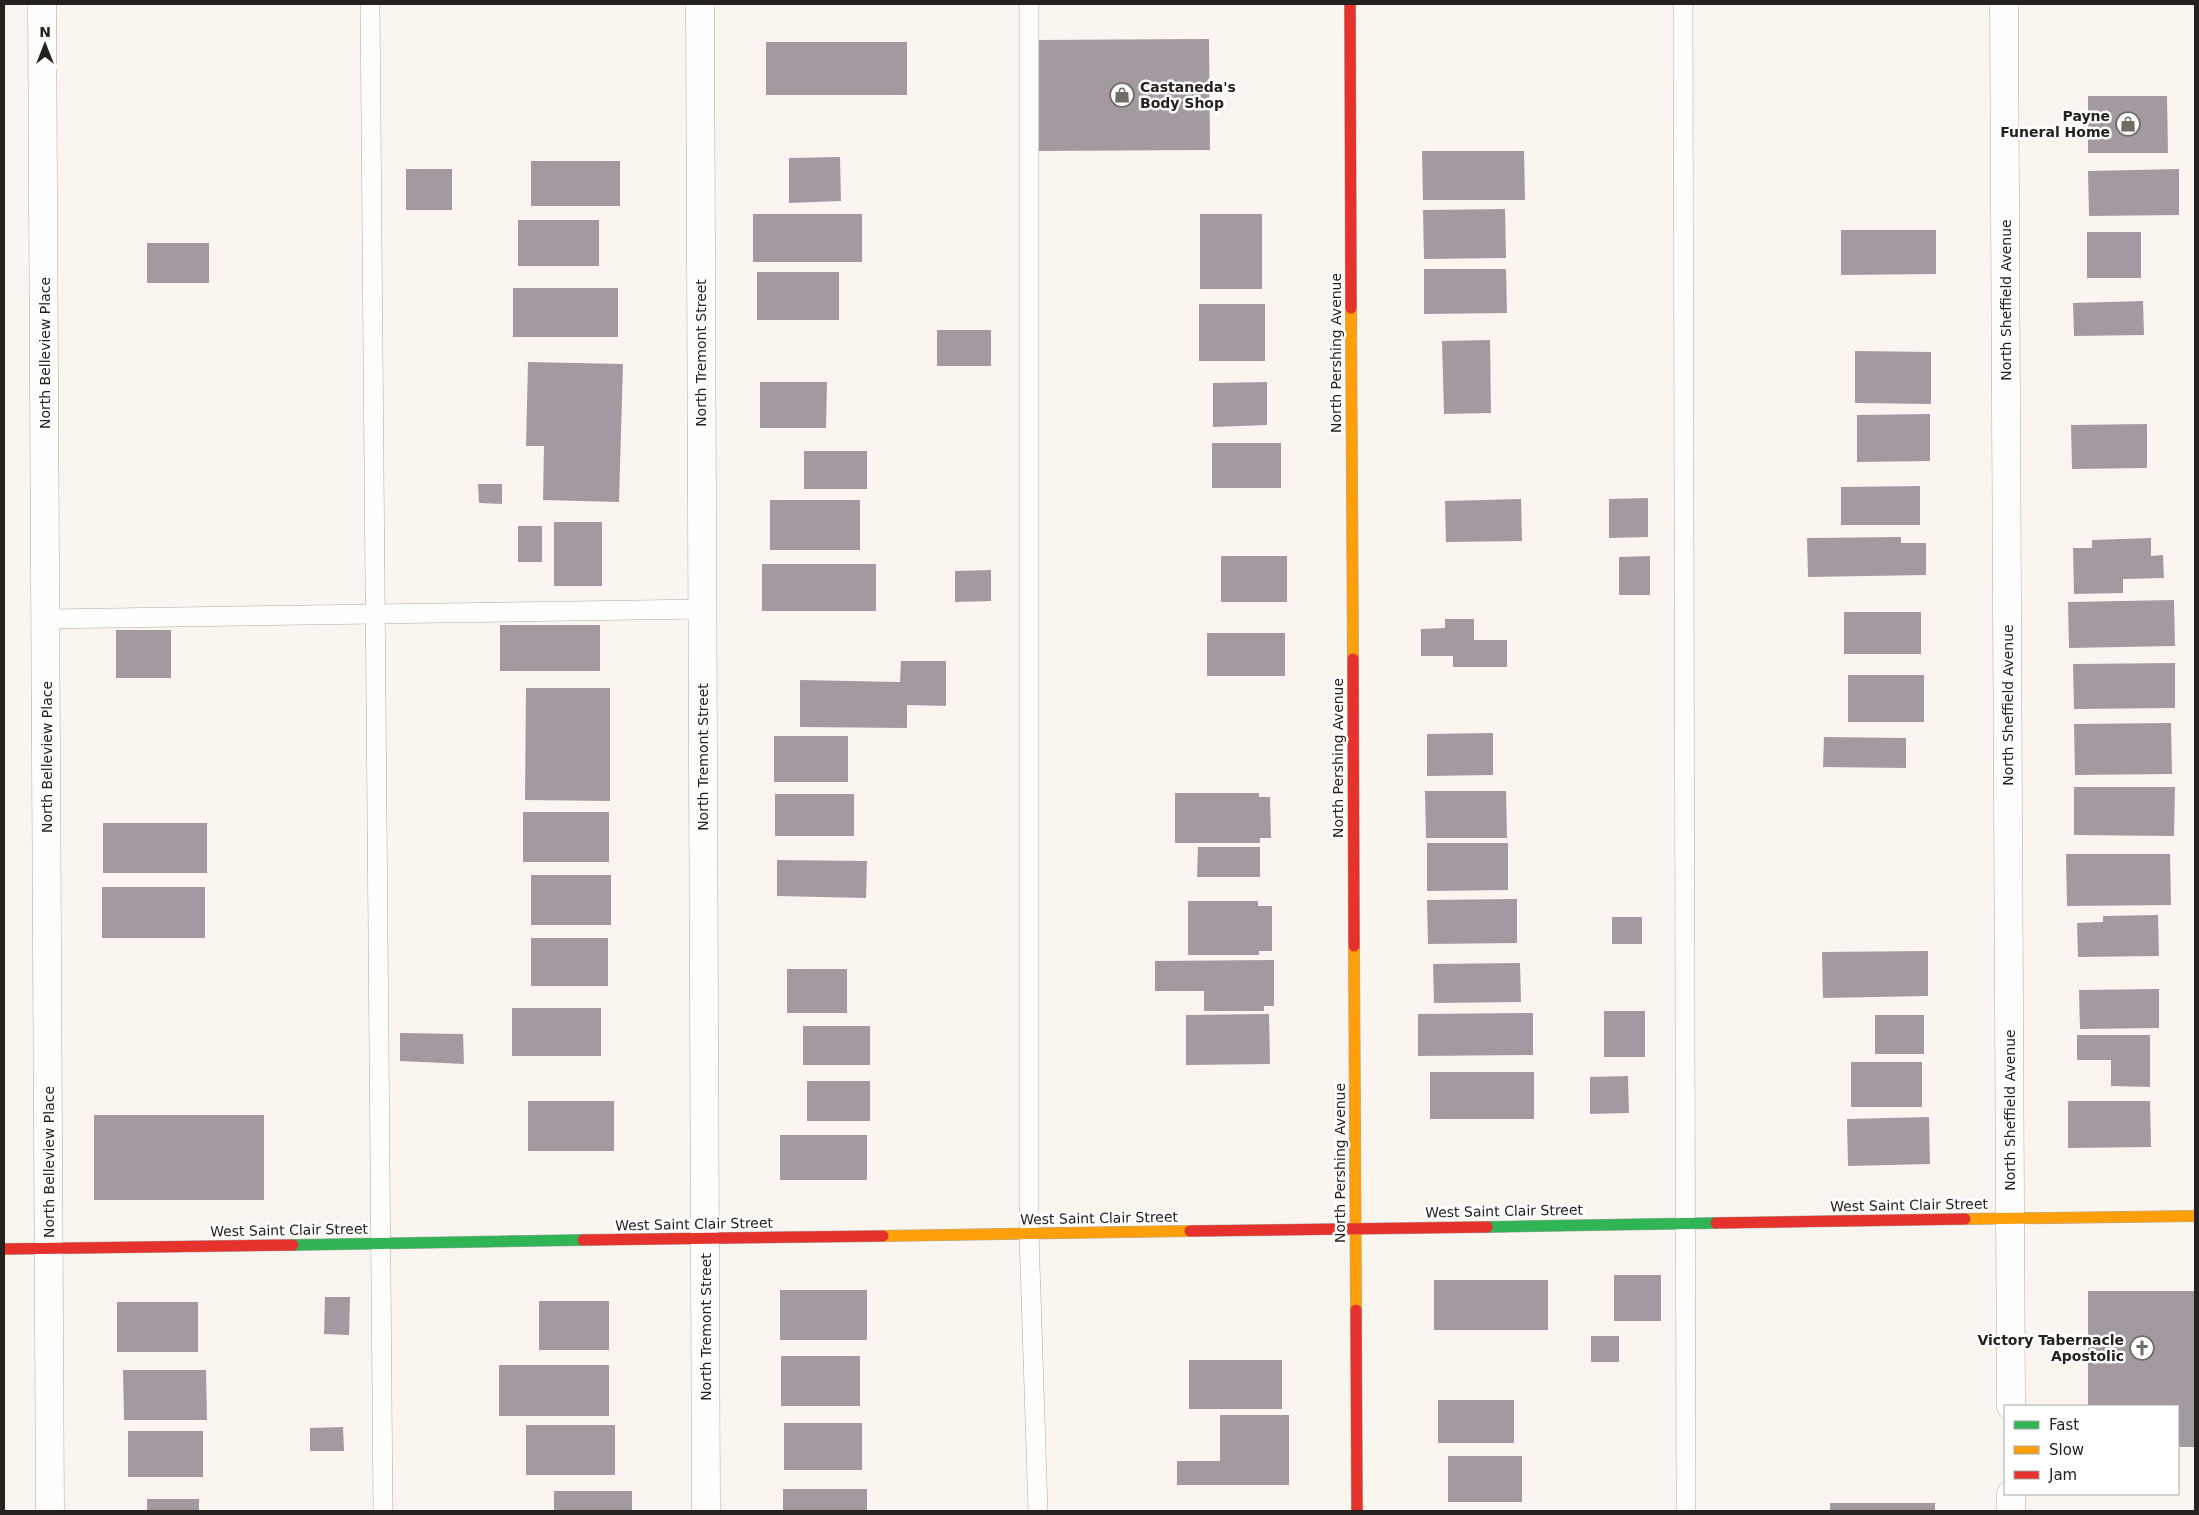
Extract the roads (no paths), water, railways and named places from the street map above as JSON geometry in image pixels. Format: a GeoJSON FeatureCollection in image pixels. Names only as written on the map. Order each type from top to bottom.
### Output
{"type":"FeatureCollection","features":[{"type":"Feature","properties":{"kind":"street","name":"North Belleview Place"},"geometry":{"type":"LineString","coordinates":[[42,4],[50,1511]]}},
{"type":"Feature","properties":{"kind":"street","name":"North Tremont Street"},"geometry":{"type":"LineString","coordinates":[[700,4],[706,1511]]}},
{"type":"Feature","properties":{"kind":"street","name":"North Pershing Avenue"},"geometry":{"type":"LineString","coordinates":[[1350,4],[1357,1511]]}},
{"type":"Feature","properties":{"kind":"street","name":"North Sheffield Avenue"},"geometry":{"type":"LineString","coordinates":[[2004,4],[2011,1405]]}},
{"type":"Feature","properties":{"kind":"street","name":"West Saint Clair Street"},"geometry":{"type":"LineString","coordinates":[[4,1249],[2195,1216]]}},
{"type":"Feature","properties":{"kind":"street"},"geometry":{"type":"LineString","coordinates":[[2011,1495],[2011,1511]]}},
{"type":"Feature","properties":{"kind":"lane"},"geometry":{"type":"LineString","coordinates":[[370,4],[383,1511]]}},
{"type":"Feature","properties":{"kind":"lane"},"geometry":{"type":"LineString","coordinates":[[1029,4],[1029,1234],[1038,1511]]}},
{"type":"Feature","properties":{"kind":"lane"},"geometry":{"type":"LineString","coordinates":[[1683,4],[1686,1511]]}},
{"type":"Feature","properties":{"kind":"lane"},"geometry":{"type":"LineString","coordinates":[[46,619],[702,609]]}},
{"type":"Feature","properties":{"kind":"place","name":"Castaneda's Body Shop"},"geometry":{"type":"Point","coordinates":[1122,95]}},
{"type":"Feature","properties":{"kind":"place","name":"Payne Funeral Home"},"geometry":{"type":"Point","coordinates":[2128,124]}},
{"type":"Feature","properties":{"kind":"place","name":"Victory Tabernacle Apostolic"},"geometry":{"type":"Point","coordinates":[2142,1348]}}]}
